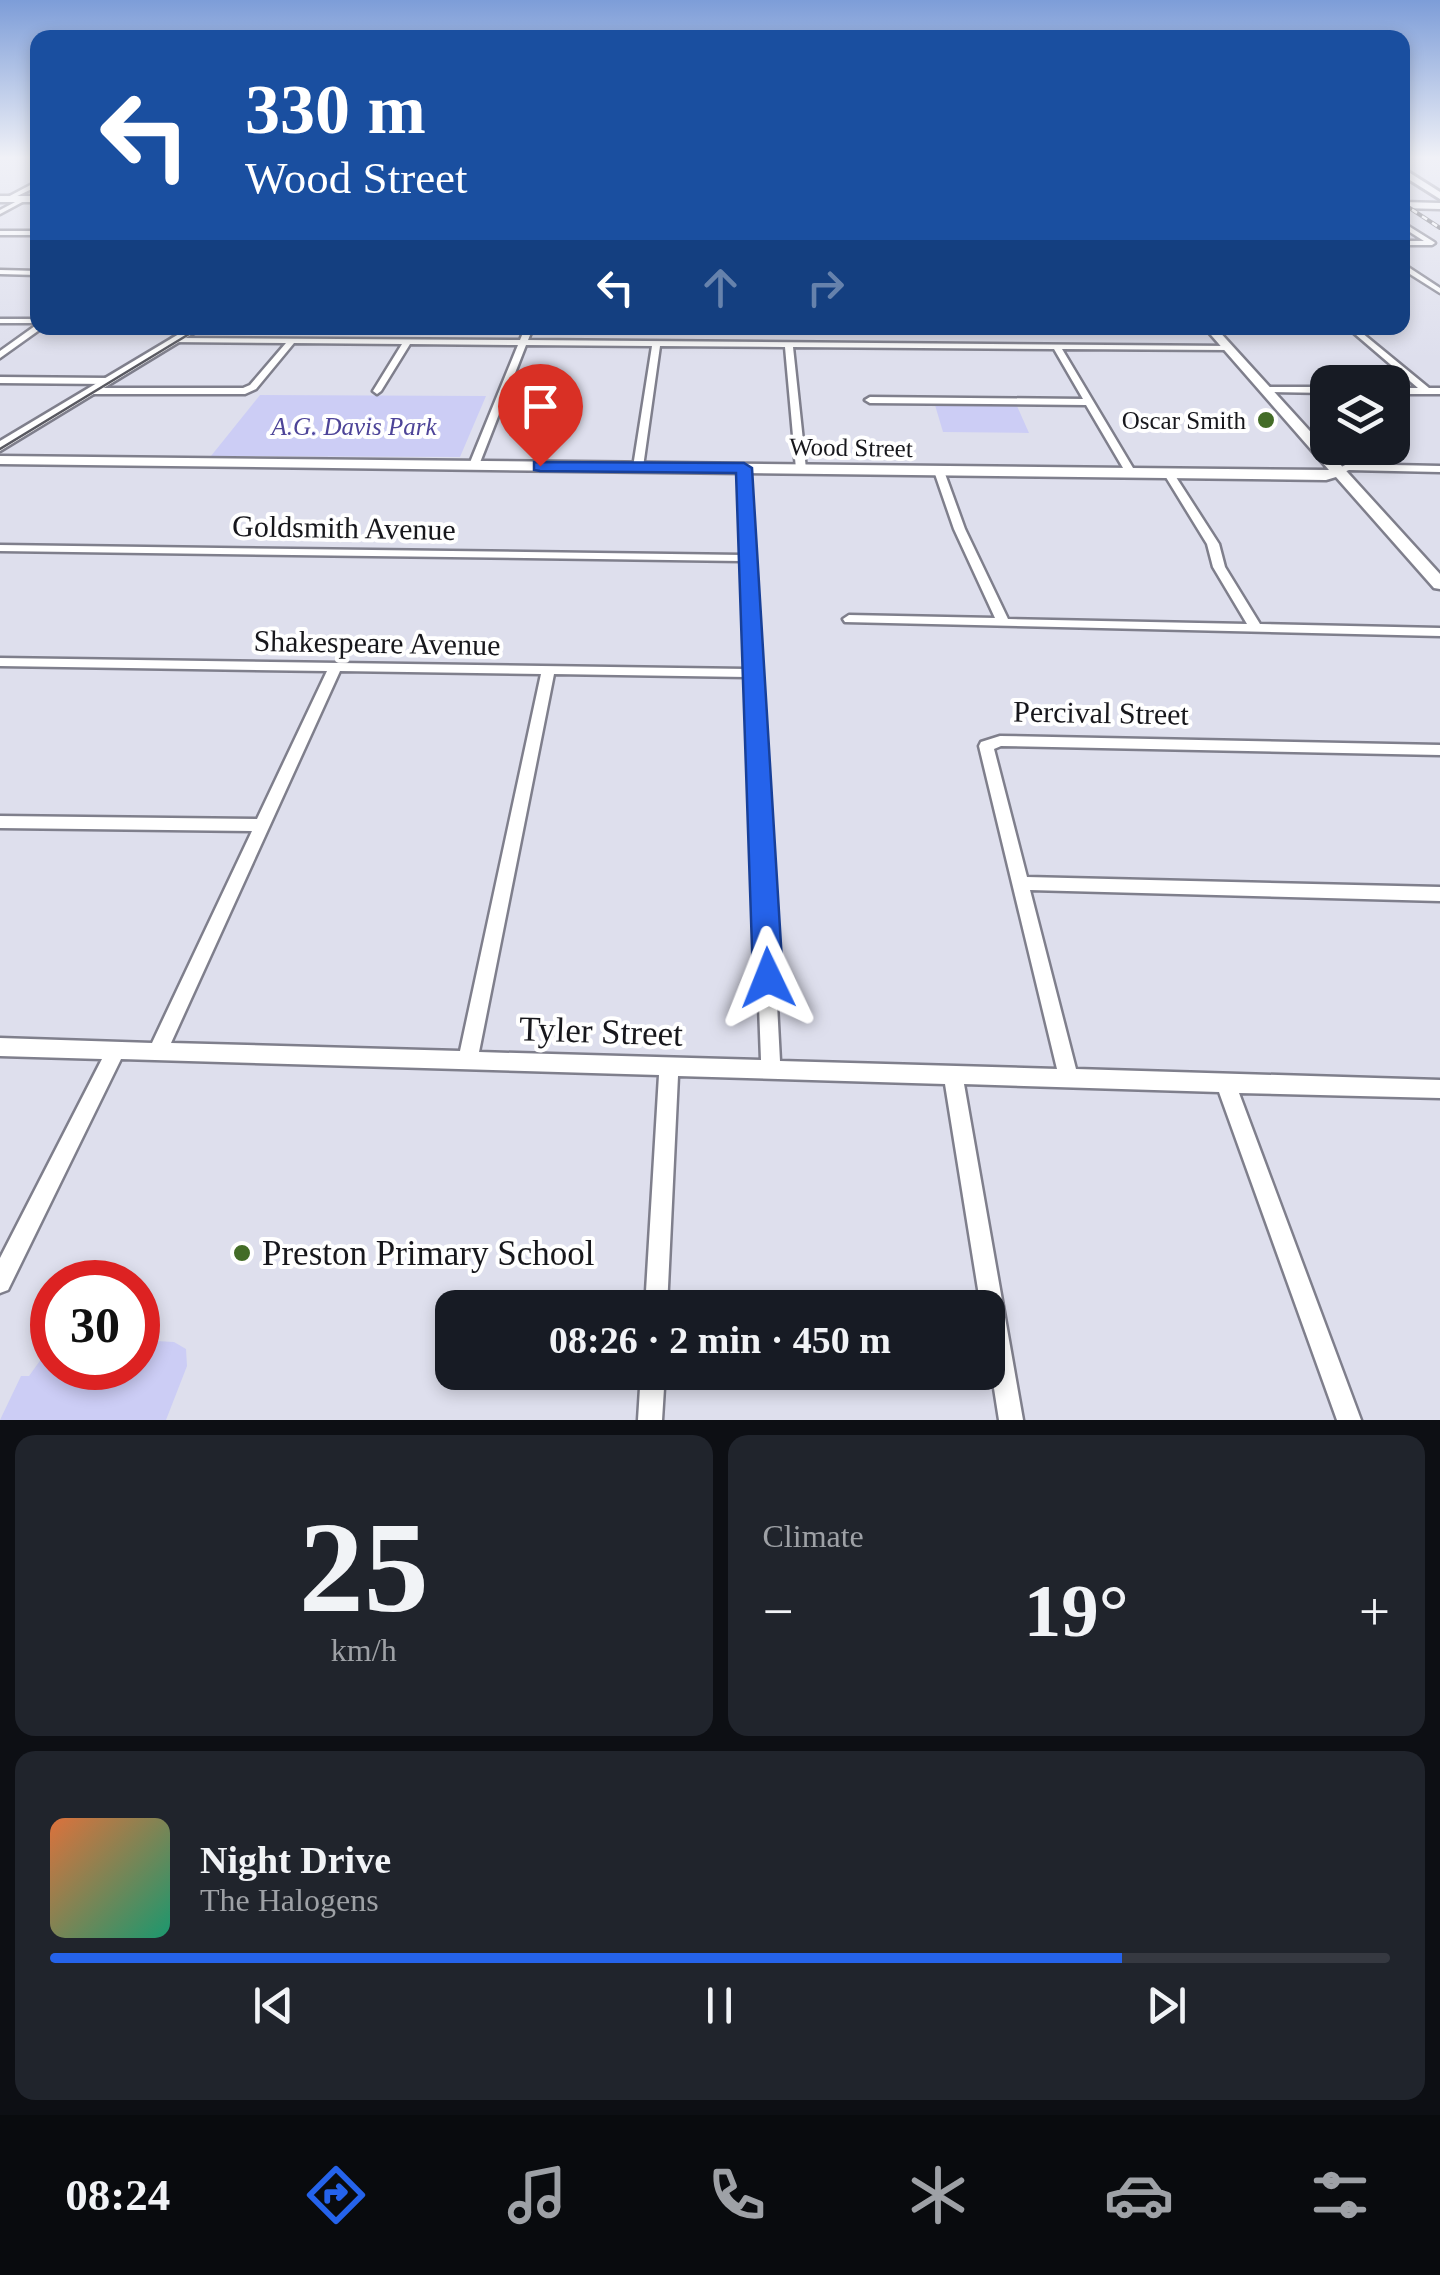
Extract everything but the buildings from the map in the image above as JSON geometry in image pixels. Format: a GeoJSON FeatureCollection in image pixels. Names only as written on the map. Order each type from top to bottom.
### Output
{"type":"FeatureCollection","features":[{"type":"Feature","properties":{"kind":"street"},"geometry":{"type":"LineString","coordinates":[[1410,229],[1433,242],[1410,243]]}},
{"type":"Feature","properties":{"kind":"street"},"geometry":{"type":"LineString","coordinates":[[0,233],[30,233]]}},
{"type":"Feature","properties":{"kind":"street"},"geometry":{"type":"LineString","coordinates":[[1410,270],[1440,291]]}},
{"type":"Feature","properties":{"kind":"street"},"geometry":{"type":"LineString","coordinates":[[0,272],[30,273]]}},
{"type":"Feature","properties":{"kind":"street"},"geometry":{"type":"LineString","coordinates":[[0,321],[30,323]]}},
{"type":"Feature","properties":{"kind":"street"},"geometry":{"type":"LineString","coordinates":[[0,356],[30,331]]}},
{"type":"Feature","properties":{"kind":"street"},"geometry":{"type":"LineString","coordinates":[[0,447],[184,335]]}},
{"type":"Feature","properties":{"kind":"street"},"geometry":{"type":"LineString","coordinates":[[474,465],[526,335]]}},
{"type":"Feature","properties":{"kind":"street"},"geometry":{"type":"LineString","coordinates":[[852,335],[854,345]]}},
{"type":"Feature","properties":{"kind":"street"},"geometry":{"type":"LineString","coordinates":[[1217,335],[1438,580]]}},
{"type":"Feature","properties":{"kind":"street"},"geometry":{"type":"LineString","coordinates":[[1360,335],[1427,391]]}},
{"type":"Feature","properties":{"kind":"street"},"geometry":{"type":"LineString","coordinates":[[175,340],[1229,348]]}},
{"type":"Feature","properties":{"kind":"street"},"geometry":{"type":"LineString","coordinates":[[92,391],[245,391],[292,341]]}},
{"type":"Feature","properties":{"kind":"street"},"geometry":{"type":"LineString","coordinates":[[377,391],[407,342]]}},
{"type":"Feature","properties":{"kind":"street"},"geometry":{"type":"LineString","coordinates":[[638,467],[656,344]]}},
{"type":"Feature","properties":{"kind":"street"},"geometry":{"type":"LineString","coordinates":[[789,345],[801,469]]}},
{"type":"Feature","properties":{"kind":"street"},"geometry":{"type":"LineString","coordinates":[[1057,347],[1132,473]]}},
{"type":"Feature","properties":{"kind":"street"},"geometry":{"type":"LineString","coordinates":[[0,380],[108,381]]}},
{"type":"Feature","properties":{"kind":"street"},"geometry":{"type":"LineString","coordinates":[[1267,390],[1310,390]]}},
{"type":"Feature","properties":{"kind":"street"},"geometry":{"type":"LineString","coordinates":[[1410,391],[1440,391]]}},
{"type":"Feature","properties":{"kind":"street"},"geometry":{"type":"LineString","coordinates":[[870,400],[1089,402]]}},
{"type":"Feature","properties":{"kind":"street","name":"Wood Street"},"geometry":{"type":"LineString","coordinates":[[0,460],[1326,476],[1339,470]]}},
{"type":"Feature","properties":{"kind":"street"},"geometry":{"type":"LineString","coordinates":[[744,468],[771,1068]]}},
{"type":"Feature","properties":{"kind":"street"},"geometry":{"type":"LineString","coordinates":[[1339,470],[1440,469]]}},
{"type":"Feature","properties":{"kind":"street"},"geometry":{"type":"LineString","coordinates":[[939,471],[956,527],[968,544],[1003,622]]}},
{"type":"Feature","properties":{"kind":"street"},"geometry":{"type":"LineString","coordinates":[[1169,474],[1214,544],[1219,567],[1256,626]]}},
{"type":"Feature","properties":{"kind":"street","name":"Goldsmith Avenue"},"geometry":{"type":"LineString","coordinates":[[0,548],[747,558]]}},
{"type":"Feature","properties":{"kind":"street"},"geometry":{"type":"LineString","coordinates":[[849,619],[1440,632]]}},
{"type":"Feature","properties":{"kind":"street","name":"Shakespeare Avenue"},"geometry":{"type":"LineString","coordinates":[[0,662],[753,673]]}},
{"type":"Feature","properties":{"kind":"street"},"geometry":{"type":"LineString","coordinates":[[158,1051],[335,668]]}},
{"type":"Feature","properties":{"kind":"street"},"geometry":{"type":"LineString","coordinates":[[468,1059],[548,670]]}},
{"type":"Feature","properties":{"kind":"street","name":"Percival Street"},"geometry":{"type":"LineString","coordinates":[[1069,1078],[984,750],[991,742],[1440,750]]}},
{"type":"Feature","properties":{"kind":"street"},"geometry":{"type":"LineString","coordinates":[[0,822],[260,825]]}},
{"type":"Feature","properties":{"kind":"street"},"geometry":{"type":"LineString","coordinates":[[1019,884],[1440,894]]}},
{"type":"Feature","properties":{"kind":"street","name":"Tyler Street"},"geometry":{"type":"LineString","coordinates":[[0,1047],[1440,1089]]}},
{"type":"Feature","properties":{"kind":"street"},"geometry":{"type":"LineString","coordinates":[[0,1282],[116,1050]]}},
{"type":"Feature","properties":{"kind":"street"},"geometry":{"type":"LineString","coordinates":[[657,1290],[670,1066]]}},
{"type":"Feature","properties":{"kind":"street"},"geometry":{"type":"LineString","coordinates":[[953,1075],[1011,1420]]}},
{"type":"Feature","properties":{"kind":"street"},"geometry":{"type":"LineString","coordinates":[[1226,1083],[1350,1420]]}},
{"type":"Feature","properties":{"kind":"street"},"geometry":{"type":"LineString","coordinates":[[650,1420],[651,1390]]}},
{"type":"Feature","properties":{"kind":"green space","name":"A.G. Davis Park"},"geometry":{"type":"Polygon","coordinates":[[[260,395],[486,396],[460,457],[211,456],[260,395]]]}},
{"type":"Feature","properties":{"kind":"green space"},"geometry":{"type":"Polygon","coordinates":[[[935,405],[1017,406],[1029,433],[943,432],[935,405]]]}},
{"type":"Feature","properties":{"kind":"green space"},"geometry":{"type":"Polygon","coordinates":[[[160,1341],[174,1342],[186,1349],[187,1366],[166,1420],[0,1420],[21,1376],[29,1376],[30,1390],[160,1390],[160,1341]]]}},
{"type":"Feature","properties":{"kind":"tram line"},"geometry":{"type":"LineString","coordinates":[[0,449],[187,335]]}},
{"type":"Feature","properties":{"kind":"railway"},"geometry":{"type":"LineString","coordinates":[[1436,225],[1440,228]]}},
{"type":"Feature","properties":{"kind":"place","name":"Oscar Smith"},"geometry":{"type":"Point","coordinates":[1266,420]}},
{"type":"Feature","properties":{"kind":"place","name":"Preston Primary School"},"geometry":{"type":"Point","coordinates":[242,1253]}},
{"type":"Feature","properties":{"kind":"route"},"geometry":{"type":"LineString","coordinates":[[540,466],[744,468],[768,978]]}}]}
